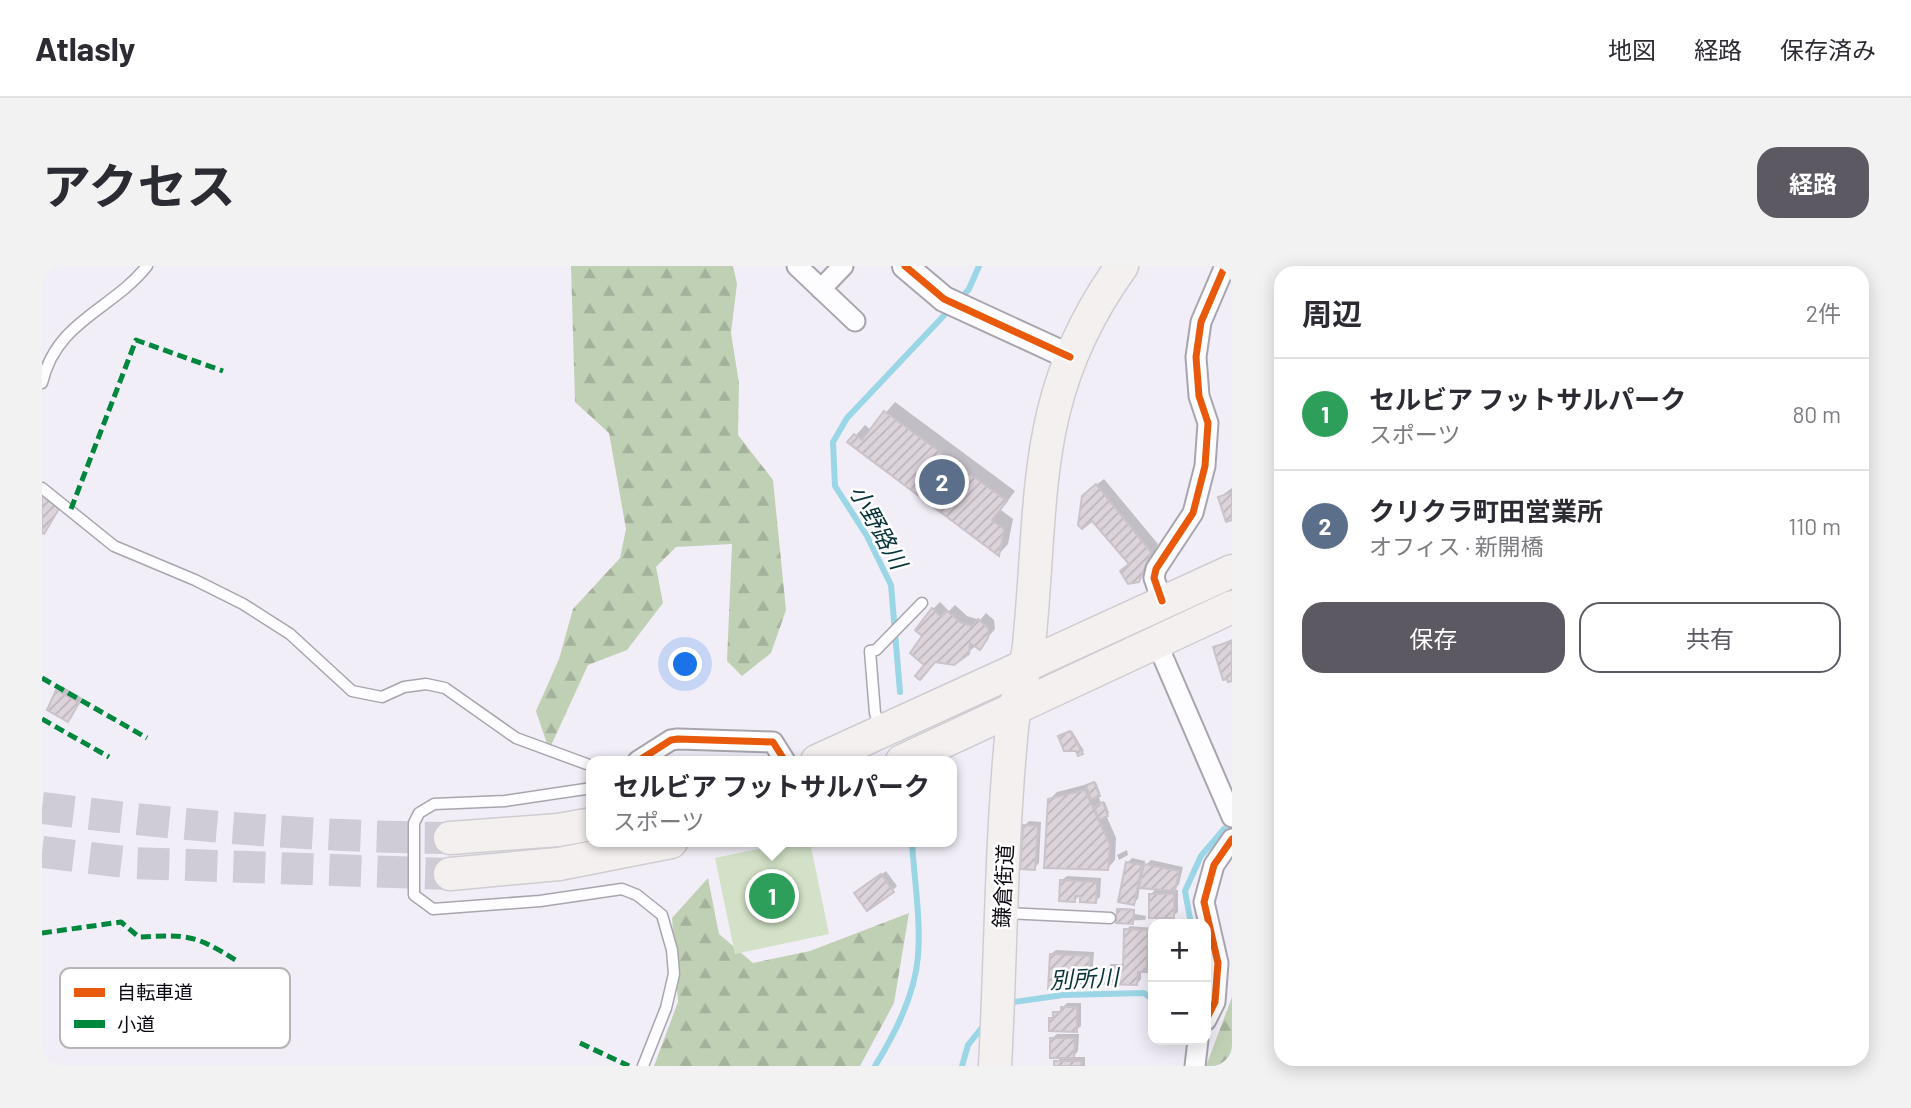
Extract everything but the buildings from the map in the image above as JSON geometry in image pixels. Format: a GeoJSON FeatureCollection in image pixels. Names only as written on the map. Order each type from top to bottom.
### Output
{"type":"FeatureCollection","features":[{"type":"Feature","properties":{"kind":"main road","name":"鎌倉街道"},"geometry":{"type":"LineString","coordinates":[[995,1066],[1016,707],[1027,664],[1043,453],[1060,383],[1070,357],[1100,297],[1122,266]]}},
{"type":"Feature","properties":{"kind":"main road"},"geometry":{"type":"LineString","coordinates":[[829,756],[1232,571]]}},
{"type":"Feature","properties":{"kind":"main road"},"geometry":{"type":"LineString","coordinates":[[913,756],[1232,607]]}},
{"type":"Feature","properties":{"kind":"main road"},"geometry":{"type":"LineString","coordinates":[[450,838],[586,825]]}},
{"type":"Feature","properties":{"kind":"main road"},"geometry":{"type":"LineString","coordinates":[[450,874],[559,864],[646,847]]}},
{"type":"Feature","properties":{"kind":"street"},"geometry":{"type":"LineString","coordinates":[[797,266],[855,321]]}},
{"type":"Feature","properties":{"kind":"street"},"geometry":{"type":"LineString","coordinates":[[821,289],[843,266]]}},
{"type":"Feature","properties":{"kind":"street"},"geometry":{"type":"LineString","coordinates":[[905,266],[944,299],[1070,357]]}},
{"type":"Feature","properties":{"kind":"street"},"geometry":{"type":"LineString","coordinates":[[1162,601],[1154,578],[1156,569],[1194,513],[1208,451],[1208,423],[1199,396],[1196,358],[1201,322],[1225,266]]}},
{"type":"Feature","properties":{"kind":"street"},"geometry":{"type":"LineString","coordinates":[[1156,641],[1232,817]]}},
{"type":"Feature","properties":{"kind":"street"},"geometry":{"type":"LineString","coordinates":[[646,756],[671,740],[678,739],[773,741],[782,756]]}},
{"type":"Feature","properties":{"kind":"street"},"geometry":{"type":"LineString","coordinates":[[1211,1009],[1219,963],[1204,902],[1214,865],[1232,839]]}},
{"type":"Feature","properties":{"kind":"street"},"geometry":{"type":"LineString","coordinates":[[1195,1066],[1197,1045]]}},
{"type":"Feature","properties":{"kind":"lane"},"geometry":{"type":"LineString","coordinates":[[42,383],[43,370],[49,357],[68,332],[147,266]]}},
{"type":"Feature","properties":{"kind":"lane"},"geometry":{"type":"LineString","coordinates":[[42,488],[114,546],[219,592],[290,634],[352,691],[382,696],[404,687],[426,684],[445,688],[516,738],[586,764]]}},
{"type":"Feature","properties":{"kind":"lane"},"geometry":{"type":"LineString","coordinates":[[883,733],[875,713],[870,651],[876,650],[922,603]]}},
{"type":"Feature","properties":{"kind":"lane"},"geometry":{"type":"LineString","coordinates":[[586,789],[505,801],[434,804],[419,813],[414,822],[414,895],[433,909],[540,901],[622,889],[648,903],[662,915],[674,974],[666,1008],[643,1066]]}},
{"type":"Feature","properties":{"kind":"lane"},"geometry":{"type":"LineString","coordinates":[[1003,912],[1110,918]]}},
{"type":"Feature","properties":{"kind":"green space"},"geometry":{"type":"Polygon","coordinates":[[[571,266],[733,266],[737,284],[731,333],[739,383],[738,435],[773,480],[786,610],[771,653],[742,676],[727,661],[732,544],[676,547],[656,567],[663,603],[627,650],[588,665],[549,750],[536,711],[559,659],[573,609],[620,558],[626,529],[609,433],[575,402],[571,266]]]}},
{"type":"Feature","properties":{"kind":"green space"},"geometry":{"type":"Polygon","coordinates":[[[767,847],[811,847],[829,934],[735,954],[715,858],[767,847]]]}},
{"type":"Feature","properties":{"kind":"green space"},"geometry":{"type":"Polygon","coordinates":[[[708,878],[719,934],[753,963],[810,951],[909,913],[894,1003],[860,1066],[654,1066],[678,1002],[672,918],[708,878]]]}},
{"type":"Feature","properties":{"kind":"green space"},"geometry":{"type":"Polygon","coordinates":[[[1232,997],[1232,1066],[1206,1066],[1232,997]]]}},
{"type":"Feature","properties":{"kind":"waterway","name":"小野路川"},"geometry":{"type":"LineString","coordinates":[[959,300],[969,289],[979,266]]}},
{"type":"Feature","properties":{"kind":"waterway","name":"小野路川"},"geometry":{"type":"LineString","coordinates":[[900,692],[891,585],[867,536],[835,486],[833,442],[847,418],[951,308]]}},
{"type":"Feature","properties":{"kind":"waterway","name":"別所川"},"geometry":{"type":"LineString","coordinates":[[1190,919],[1185,891],[1201,856],[1224,829]]}},
{"type":"Feature","properties":{"kind":"waterway","name":"小野路川"},"geometry":{"type":"LineString","coordinates":[[875,1066],[903,1013],[916,970],[919,928],[912,847]]}},
{"type":"Feature","properties":{"kind":"waterway","name":"別所川"},"geometry":{"type":"LineString","coordinates":[[1014,1002],[1063,995],[1144,993],[1148,996]]}},
{"type":"Feature","properties":{"kind":"waterway","name":"別所川"},"geometry":{"type":"LineString","coordinates":[[962,1066],[968,1045],[984,1025]]}},
{"type":"Feature","properties":{"kind":"tunnel"},"geometry":{"type":"LineString","coordinates":[[42,808],[246,829],[450,838]]}},
{"type":"Feature","properties":{"kind":"tunnel"},"geometry":{"type":"LineString","coordinates":[[42,852],[132,863],[450,874]]}},
{"type":"Feature","properties":{"kind":"marked path"},"geometry":{"type":"LineString","coordinates":[[71,509],[136,340],[223,371]]}},
{"type":"Feature","properties":{"kind":"marked path"},"geometry":{"type":"LineString","coordinates":[[42,678],[147,738]]}},
{"type":"Feature","properties":{"kind":"marked path"},"geometry":{"type":"LineString","coordinates":[[42,719],[109,757]]}},
{"type":"Feature","properties":{"kind":"marked path"},"geometry":{"type":"LineString","coordinates":[[42,933],[121,922],[139,937],[191,938],[237,961]]}},
{"type":"Feature","properties":{"kind":"marked path"},"geometry":{"type":"LineString","coordinates":[[580,1043],[629,1066]]}},
{"type":"Feature","properties":{"kind":"cycle path"},"geometry":{"type":"LineString","coordinates":[[905,266],[944,299],[1070,357]]}},
{"type":"Feature","properties":{"kind":"cycle path"},"geometry":{"type":"LineString","coordinates":[[1162,601],[1154,578],[1156,569],[1193,513],[1205,466],[1208,423],[1199,396],[1196,357],[1201,322],[1225,266]]}},
{"type":"Feature","properties":{"kind":"cycle path"},"geometry":{"type":"LineString","coordinates":[[646,756],[671,740],[678,739],[773,742],[782,756]]}},
{"type":"Feature","properties":{"kind":"cycle path"},"geometry":{"type":"LineString","coordinates":[[1211,1010],[1215,1002],[1218,963],[1204,902],[1214,865],[1232,839]]}},
{"type":"Feature","properties":{"kind":"place","name":"クリクラ町田営業所"},"geometry":{"type":"Point","coordinates":[942,482]}},
{"type":"Feature","properties":{"kind":"place","name":"セルビア フットサルパーク"},"geometry":{"type":"Point","coordinates":[772,896]}}]}
